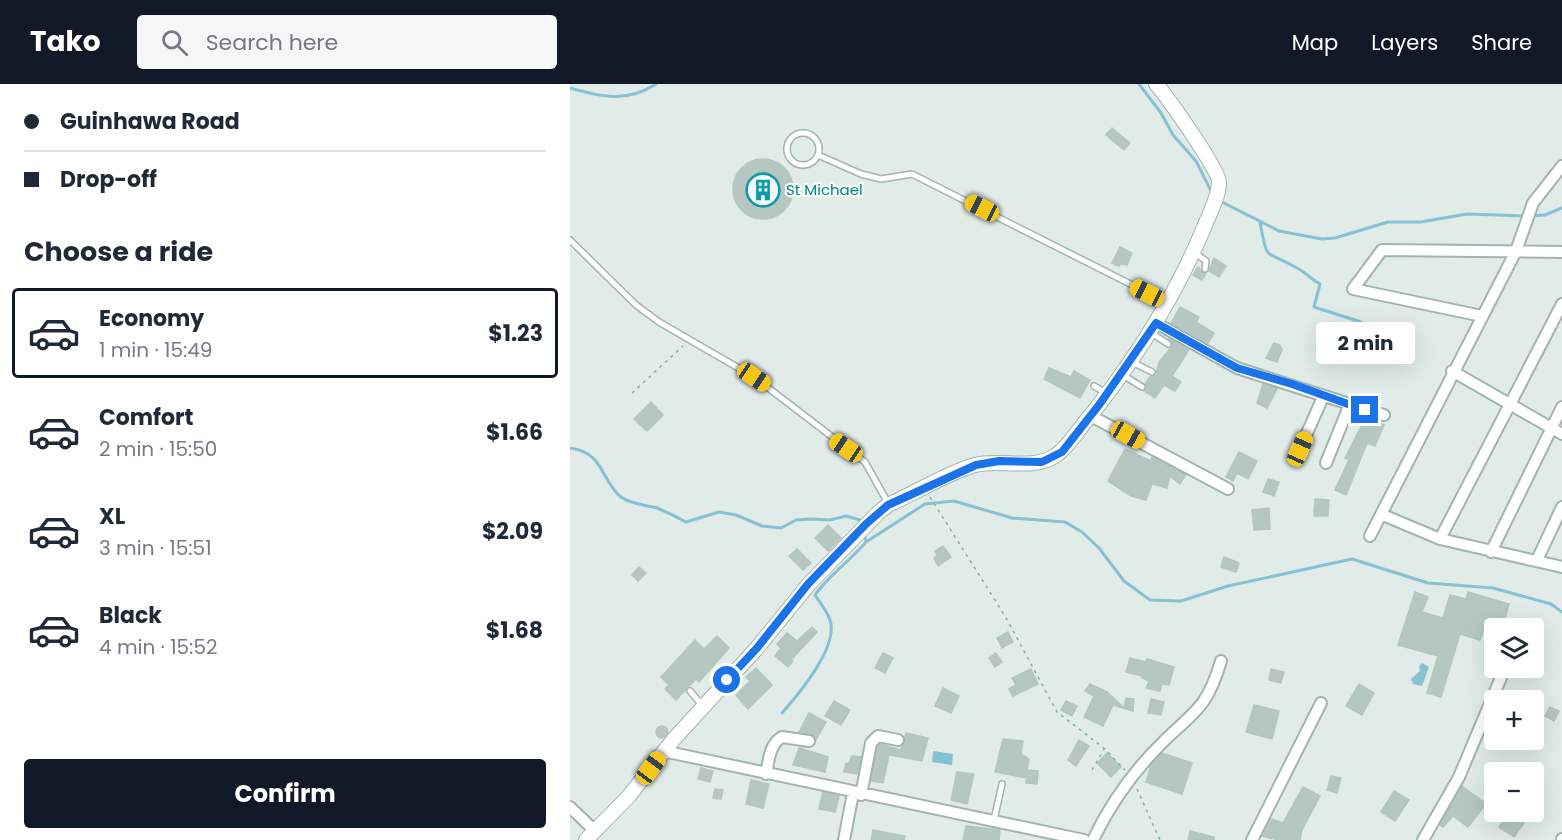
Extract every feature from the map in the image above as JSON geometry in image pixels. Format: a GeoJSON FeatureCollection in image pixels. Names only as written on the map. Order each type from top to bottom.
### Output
{"type":"FeatureCollection","features":[{"type":"Feature","properties":{"kind":"street"},"geometry":{"type":"LineString","coordinates":[[570,807],[591,835],[629,796],[663,751],[757,648],[808,584],[866,524],[888,505],[976,465],[999,461],[1030,464],[1053,458],[1062,452],[1131,361],[1168,303],[1194,252],[1218,191],[1220,180],[1212,164],[1178,117],[1167,96],[1156,84]]}},
{"type":"Feature","properties":{"kind":"street"},"geometry":{"type":"LineString","coordinates":[[1370,536],[1383,515],[1452,371],[1516,251],[1533,203],[1562,166]]}},
{"type":"Feature","properties":{"kind":"street"},"geometry":{"type":"LineString","coordinates":[[1482,316],[1353,289],[1382,250],[1562,252]]}},
{"type":"Feature","properties":{"kind":"street"},"geometry":{"type":"LineString","coordinates":[[1440,539],[1508,404],[1562,304]]}},
{"type":"Feature","properties":{"kind":"street"},"geometry":{"type":"LineString","coordinates":[[1153,328],[1237,368],[1384,415]]}},
{"type":"Feature","properties":{"kind":"street"},"geometry":{"type":"LineString","coordinates":[[1452,371],[1562,434]]}},
{"type":"Feature","properties":{"kind":"street"},"geometry":{"type":"LineString","coordinates":[[1300,449],[1323,397]]}},
{"type":"Feature","properties":{"kind":"street"},"geometry":{"type":"LineString","coordinates":[[1326,463],[1350,404]]}},
{"type":"Feature","properties":{"kind":"street"},"geometry":{"type":"LineString","coordinates":[[1491,552],[1562,407]]}},
{"type":"Feature","properties":{"kind":"street"},"geometry":{"type":"LineString","coordinates":[[1091,416],[1228,489]]}},
{"type":"Feature","properties":{"kind":"street"},"geometry":{"type":"LineString","coordinates":[[1537,561],[1562,507]]}},
{"type":"Feature","properties":{"kind":"street"},"geometry":{"type":"LineString","coordinates":[[1383,515],[1440,539],[1562,567]]}},
{"type":"Feature","properties":{"kind":"street"},"geometry":{"type":"LineString","coordinates":[[1093,840],[1109,807],[1132,777],[1200,708],[1221,661]]}},
{"type":"Feature","properties":{"kind":"street"},"geometry":{"type":"LineString","coordinates":[[1423,840],[1459,777],[1501,678]]}},
{"type":"Feature","properties":{"kind":"street"},"geometry":{"type":"LineString","coordinates":[[1252,840],[1321,703]]}},
{"type":"Feature","properties":{"kind":"street"},"geometry":{"type":"LineString","coordinates":[[844,840],[871,743],[878,736],[898,740]]}},
{"type":"Feature","properties":{"kind":"street"},"geometry":{"type":"LineString","coordinates":[[766,774],[771,751],[777,740],[782,737],[808,741]]}},
{"type":"Feature","properties":{"kind":"street"},"geometry":{"type":"LineString","coordinates":[[663,751],[857,794],[1084,840]]}},
{"type":"Feature","properties":{"kind":"lane"},"geometry":{"type":"LineString","coordinates":[[810,135],[817,142],[818,155],[809,164],[798,164],[790,158],[789,143],[796,136],[810,135]]}},
{"type":"Feature","properties":{"kind":"lane"},"geometry":{"type":"LineString","coordinates":[[818,155],[861,174],[881,179],[912,174],[1168,303]]}},
{"type":"Feature","properties":{"kind":"lane"},"geometry":{"type":"LineString","coordinates":[[570,240],[636,305],[688,341],[754,377],[865,462],[888,505]]}},
{"type":"Feature","properties":{"kind":"lane"},"geometry":{"type":"LineString","coordinates":[[1194,252],[1206,261],[1205,269]]}},
{"type":"Feature","properties":{"kind":"lane"},"geometry":{"type":"LineString","coordinates":[[1153,328],[1168,344]]}},
{"type":"Feature","properties":{"kind":"lane"},"geometry":{"type":"LineString","coordinates":[[1131,361],[1152,372]]}},
{"type":"Feature","properties":{"kind":"lane"},"geometry":{"type":"LineString","coordinates":[[1121,374],[1142,387]]}},
{"type":"Feature","properties":{"kind":"lane"},"geometry":{"type":"LineString","coordinates":[[1094,386],[1107,393]]}},
{"type":"Feature","properties":{"kind":"lane"},"geometry":{"type":"LineString","coordinates":[[690,691],[703,706]]}},
{"type":"Feature","properties":{"kind":"lane"},"geometry":{"type":"LineString","coordinates":[[994,820],[1002,784]]}},
{"type":"Feature","properties":{"kind":"path"},"geometry":{"type":"LineString","coordinates":[[632,393],[688,341]]}},
{"type":"Feature","properties":{"kind":"path"},"geometry":{"type":"LineString","coordinates":[[932,500],[1005,616],[1057,712],[1105,749],[1132,777],[1160,840]]}},
{"type":"Feature","properties":{"kind":"path"},"geometry":{"type":"LineString","coordinates":[[1092,770],[1105,749]]}},
{"type":"Feature","properties":{"kind":"water"},"geometry":{"type":"Polygon","coordinates":[[[1422,663],[1429,667],[1422,686],[1413,684],[1411,679],[1420,671],[1419,666],[1422,663]]]}},
{"type":"Feature","properties":{"kind":"water"},"geometry":{"type":"Polygon","coordinates":[[[933,751],[953,754],[952,765],[932,762],[933,751]]]}},
{"type":"Feature","properties":{"kind":"building"},"geometry":{"type":"Polygon","coordinates":[[[1112,128],[1130,143],[1124,150],[1106,135],[1112,128]]]}},
{"type":"Feature","properties":{"kind":"building","name":"St Michael"},"geometry":{"type":"Polygon","coordinates":[[[757,159],[769,159],[780,164],[788,172],[793,189],[791,201],[780,214],[769,219],[757,219],[746,214],[738,206],[733,195],[733,183],[738,172],[746,164],[757,159]]]}},
{"type":"Feature","properties":{"kind":"building"},"geometry":{"type":"Polygon","coordinates":[[[1120,247],[1132,253],[1127,265],[1119,266],[1112,263],[1120,247]]]}},
{"type":"Feature","properties":{"kind":"building"},"geometry":{"type":"Polygon","coordinates":[[[1214,258],[1226,266],[1219,277],[1209,271],[1214,258]]]}},
{"type":"Feature","properties":{"kind":"building"},"geometry":{"type":"Polygon","coordinates":[[[1198,267],[1206,274],[1202,280],[1193,275],[1198,267]]]}},
{"type":"Feature","properties":{"kind":"building"},"geometry":{"type":"Polygon","coordinates":[[[1180,307],[1199,317],[1196,322],[1214,333],[1208,343],[1171,323],[1180,307]]]}},
{"type":"Feature","properties":{"kind":"building"},"geometry":{"type":"Polygon","coordinates":[[[1169,339],[1189,350],[1172,376],[1181,382],[1175,391],[1164,385],[1155,398],[1144,391],[1145,384],[1150,377],[1156,375],[1159,362],[1172,346],[1169,339]]]}},
{"type":"Feature","properties":{"kind":"building"},"geometry":{"type":"Polygon","coordinates":[[[1274,343],[1280,345],[1282,350],[1277,362],[1266,358],[1274,343]]]}},
{"type":"Feature","properties":{"kind":"building"},"geometry":{"type":"Polygon","coordinates":[[[1049,368],[1071,377],[1074,371],[1090,380],[1080,398],[1044,379],[1049,368]]]}},
{"type":"Feature","properties":{"kind":"building"},"geometry":{"type":"Polygon","coordinates":[[[1263,384],[1277,389],[1267,408],[1257,403],[1263,384]]]}},
{"type":"Feature","properties":{"kind":"building"},"geometry":{"type":"Polygon","coordinates":[[[651,402],[663,415],[647,431],[634,419],[651,402]]]}},
{"type":"Feature","properties":{"kind":"building"},"geometry":{"type":"Polygon","coordinates":[[[1366,417],[1384,425],[1375,446],[1367,443],[1346,495],[1335,490],[1349,460],[1345,458],[1366,417]]]}},
{"type":"Feature","properties":{"kind":"building"},"geometry":{"type":"Polygon","coordinates":[[[1125,449],[1151,461],[1152,457],[1186,475],[1180,484],[1170,476],[1167,488],[1152,484],[1146,500],[1131,496],[1108,481],[1125,449]]]}},
{"type":"Feature","properties":{"kind":"building"},"geometry":{"type":"Polygon","coordinates":[[[1239,452],[1257,461],[1248,479],[1237,473],[1233,481],[1226,477],[1239,452]]]}},
{"type":"Feature","properties":{"kind":"building"},"geometry":{"type":"Polygon","coordinates":[[[1268,479],[1279,482],[1274,496],[1263,492],[1268,479]]]}},
{"type":"Feature","properties":{"kind":"building"},"geometry":{"type":"Polygon","coordinates":[[[1315,499],[1329,500],[1328,516],[1314,516],[1315,499]]]}},
{"type":"Feature","properties":{"kind":"building"},"geometry":{"type":"Polygon","coordinates":[[[1269,508],[1270,529],[1254,530],[1252,510],[1269,508]]]}},
{"type":"Feature","properties":{"kind":"building"},"geometry":{"type":"Polygon","coordinates":[[[828,525],[841,538],[828,551],[815,538],[828,525]]]}},
{"type":"Feature","properties":{"kind":"building"},"geometry":{"type":"Polygon","coordinates":[[[943,546],[951,557],[938,566],[934,558],[937,555],[935,551],[943,546]]]}},
{"type":"Feature","properties":{"kind":"building"},"geometry":{"type":"Polygon","coordinates":[[[797,549],[811,563],[803,570],[789,556],[797,549]]]}},
{"type":"Feature","properties":{"kind":"building"},"geometry":{"type":"Polygon","coordinates":[[[1224,557],[1239,563],[1236,572],[1221,567],[1224,557]]]}},
{"type":"Feature","properties":{"kind":"building"},"geometry":{"type":"Polygon","coordinates":[[[639,567],[646,573],[638,581],[632,575],[639,567]]]}},
{"type":"Feature","properties":{"kind":"building"},"geometry":{"type":"Polygon","coordinates":[[[1415,592],[1428,597],[1422,612],[1443,618],[1450,595],[1466,599],[1468,592],[1509,604],[1505,618],[1484,618],[1484,629],[1480,640],[1460,634],[1441,697],[1427,693],[1438,656],[1398,645],[1415,592]]]}},
{"type":"Feature","properties":{"kind":"building"},"geometry":{"type":"Polygon","coordinates":[[[812,627],[817,632],[791,660],[793,661],[788,667],[775,656],[781,648],[777,644],[787,633],[797,641],[812,627]]]}},
{"type":"Feature","properties":{"kind":"building"},"geometry":{"type":"Polygon","coordinates":[[[1008,632],[1013,642],[1002,648],[997,638],[1008,632]]]}},
{"type":"Feature","properties":{"kind":"building"},"geometry":{"type":"Polygon","coordinates":[[[717,636],[729,648],[699,682],[696,679],[676,700],[665,689],[669,685],[661,677],[695,640],[704,649],[717,636]]]}},
{"type":"Feature","properties":{"kind":"building"},"geometry":{"type":"Polygon","coordinates":[[[883,653],[893,658],[885,673],[875,668],[883,653]]]}},
{"type":"Feature","properties":{"kind":"building"},"geometry":{"type":"Polygon","coordinates":[[[996,653],[1002,662],[995,667],[989,658],[996,653]]]}},
{"type":"Feature","properties":{"kind":"building"},"geometry":{"type":"Polygon","coordinates":[[[1130,658],[1146,662],[1147,659],[1174,667],[1169,685],[1162,684],[1160,691],[1146,688],[1149,681],[1142,676],[1126,672],[1130,658]]]}},
{"type":"Feature","properties":{"kind":"building"},"geometry":{"type":"Polygon","coordinates":[[[756,668],[772,685],[748,709],[736,695],[750,681],[746,677],[756,668]]]}},
{"type":"Feature","properties":{"kind":"building"},"geometry":{"type":"Polygon","coordinates":[[[1031,669],[1038,684],[1013,696],[1009,689],[1016,685],[1012,678],[1031,669]]]}},
{"type":"Feature","properties":{"kind":"building"},"geometry":{"type":"Polygon","coordinates":[[[1271,669],[1284,672],[1281,683],[1269,680],[1271,669]]]}},
{"type":"Feature","properties":{"kind":"building"},"geometry":{"type":"Polygon","coordinates":[[[1090,684],[1107,692],[1124,708],[1126,698],[1134,699],[1133,711],[1113,705],[1103,726],[1084,717],[1094,696],[1085,691],[1090,684]]]}},
{"type":"Feature","properties":{"kind":"building"},"geometry":{"type":"Polygon","coordinates":[[[1359,684],[1374,693],[1362,715],[1346,706],[1359,684]]]}},
{"type":"Feature","properties":{"kind":"building"},"geometry":{"type":"Polygon","coordinates":[[[943,688],[959,696],[951,713],[935,706],[943,688]]]}},
{"type":"Feature","properties":{"kind":"building"},"geometry":{"type":"Polygon","coordinates":[[[1151,699],[1164,702],[1161,715],[1148,713],[1151,699]]]}},
{"type":"Feature","properties":{"kind":"building"},"geometry":{"type":"Polygon","coordinates":[[[834,701],[850,710],[841,725],[825,716],[834,701]]]}},
{"type":"Feature","properties":{"kind":"building"},"geometry":{"type":"Polygon","coordinates":[[[1066,701],[1077,706],[1072,716],[1061,710],[1066,701]]]}},
{"type":"Feature","properties":{"kind":"building"},"geometry":{"type":"Polygon","coordinates":[[[1254,705],[1279,711],[1272,739],[1246,732],[1254,705]]]}},
{"type":"Feature","properties":{"kind":"building"},"geometry":{"type":"Polygon","coordinates":[[[1550,707],[1559,711],[1554,721],[1545,716],[1550,707]]]}},
{"type":"Feature","properties":{"kind":"building"},"geometry":{"type":"Polygon","coordinates":[[[809,713],[826,722],[816,740],[813,735],[799,732],[809,713]]]}},
{"type":"Feature","properties":{"kind":"building"},"geometry":{"type":"Polygon","coordinates":[[[664,726],[668,732],[664,738],[660,738],[656,730],[664,726]]]}},
{"type":"Feature","properties":{"kind":"building"},"geometry":{"type":"Polygon","coordinates":[[[906,733],[928,738],[922,761],[889,755],[883,783],[871,781],[880,744],[901,750],[906,733]]]}},
{"type":"Feature","properties":{"kind":"building"},"geometry":{"type":"Polygon","coordinates":[[[1003,739],[1023,741],[1021,754],[1029,759],[1027,770],[1038,771],[1037,784],[1026,783],[1027,778],[995,772],[1003,739]]]}},
{"type":"Feature","properties":{"kind":"building"},"geometry":{"type":"Polygon","coordinates":[[[1079,740],[1089,746],[1076,766],[1068,760],[1079,740]]]}},
{"type":"Feature","properties":{"kind":"building"},"geometry":{"type":"Polygon","coordinates":[[[799,748],[828,757],[825,772],[793,765],[799,748]]]}},
{"type":"Feature","properties":{"kind":"building"},"geometry":{"type":"Polygon","coordinates":[[[1107,753],[1121,767],[1111,777],[1097,763],[1107,753]]]}},
{"type":"Feature","properties":{"kind":"building"},"geometry":{"type":"Polygon","coordinates":[[[1162,753],[1192,763],[1182,794],[1146,782],[1151,765],[1162,753]]]}},
{"type":"Feature","properties":{"kind":"building"},"geometry":{"type":"Polygon","coordinates":[[[852,756],[861,757],[857,774],[844,772],[846,763],[848,764],[852,756]]]}},
{"type":"Feature","properties":{"kind":"building"},"geometry":{"type":"Polygon","coordinates":[[[701,768],[713,771],[710,782],[698,779],[701,768]]]}},
{"type":"Feature","properties":{"kind":"building"},"geometry":{"type":"Polygon","coordinates":[[[957,772],[974,774],[967,804],[951,800],[957,772]]]}},
{"type":"Feature","properties":{"kind":"building"},"geometry":{"type":"Polygon","coordinates":[[[1331,776],[1341,778],[1337,793],[1327,790],[1331,776]]]}},
{"type":"Feature","properties":{"kind":"building"},"geometry":{"type":"Polygon","coordinates":[[[751,780],[769,784],[763,808],[746,804],[751,780]]]}},
{"type":"Feature","properties":{"kind":"building"},"geometry":{"type":"Polygon","coordinates":[[[1462,786],[1484,802],[1484,807],[1468,827],[1453,816],[1443,827],[1440,825],[1462,786]]]}},
{"type":"Feature","properties":{"kind":"building"},"geometry":{"type":"Polygon","coordinates":[[[1303,787],[1320,796],[1302,830],[1300,840],[1278,840],[1262,836],[1271,819],[1283,823],[1303,787]]]}},
{"type":"Feature","properties":{"kind":"building"},"geometry":{"type":"Polygon","coordinates":[[[715,789],[723,790],[721,799],[713,798],[715,789]]]}},
{"type":"Feature","properties":{"kind":"building"},"geometry":{"type":"Polygon","coordinates":[[[1394,791],[1409,800],[1395,821],[1381,812],[1394,791]]]}},
{"type":"Feature","properties":{"kind":"building"},"geometry":{"type":"Polygon","coordinates":[[[823,792],[839,796],[835,812],[819,809],[823,792]]]}},
{"type":"Feature","properties":{"kind":"building"},"geometry":{"type":"Polygon","coordinates":[[[1503,822],[1524,822],[1514,837],[1499,827],[1503,822]]]}},
{"type":"Feature","properties":{"kind":"building"},"geometry":{"type":"Polygon","coordinates":[[[966,826],[1000,830],[999,840],[963,840],[966,826]]]}},
{"type":"Feature","properties":{"kind":"building"},"geometry":{"type":"Polygon","coordinates":[[[873,830],[905,836],[904,840],[871,840],[873,830]]]}},
{"type":"Feature","properties":{"kind":"building"},"geometry":{"type":"Polygon","coordinates":[[[1190,831],[1214,837],[1214,840],[1188,840],[1190,831]]]}},
{"type":"Feature","properties":{"kind":"waterway"},"geometry":{"type":"LineString","coordinates":[[570,88],[603,96],[624,96],[635,94],[656,84]]}},
{"type":"Feature","properties":{"kind":"waterway"},"geometry":{"type":"LineString","coordinates":[[1139,84],[1161,113],[1173,135],[1196,161],[1213,195]]}},
{"type":"Feature","properties":{"kind":"waterway"},"geometry":{"type":"LineString","coordinates":[[1220,201],[1279,231],[1322,239],[1335,238],[1388,222],[1421,222],[1467,214],[1526,216]]}},
{"type":"Feature","properties":{"kind":"waterway"},"geometry":{"type":"LineString","coordinates":[[1532,216],[1545,215],[1562,208]]}},
{"type":"Feature","properties":{"kind":"waterway"},"geometry":{"type":"LineString","coordinates":[[1260,222],[1269,254],[1300,270],[1320,284],[1314,307],[1361,322]]}},
{"type":"Feature","properties":{"kind":"waterway"},"geometry":{"type":"LineString","coordinates":[[570,448],[590,455],[621,497],[633,503],[657,508],[686,522],[719,512],[736,515],[762,526],[781,528],[796,520],[830,520],[846,516],[860,520],[861,523]]}},
{"type":"Feature","properties":{"kind":"waterway"},"geometry":{"type":"LineString","coordinates":[[866,542],[925,504],[954,501],[1012,518],[1065,522],[1082,532],[1099,548],[1124,581],[1150,600],[1181,601],[1228,586],[1352,559],[1428,583],[1493,588],[1551,604],[1562,612]]}},
{"type":"Feature","properties":{"kind":"waterway"},"geometry":{"type":"LineString","coordinates":[[782,713],[816,669],[829,643],[830,620],[815,595],[866,542],[864,533]]}},
{"type":"Feature","properties":{"kind":"place","name":"St Michael"},"geometry":{"type":"Point","coordinates":[763,190]}},
{"type":"Feature","properties":{"kind":"route"},"geometry":{"type":"LineString","coordinates":[[727,680],[788,612],[808,584],[866,524],[888,505],[976,465],[999,461],[1030,464],[1053,458],[1062,452],[1091,416],[1156,323],[1237,368],[1292,384],[1323,397],[1365,410]]}}]}
